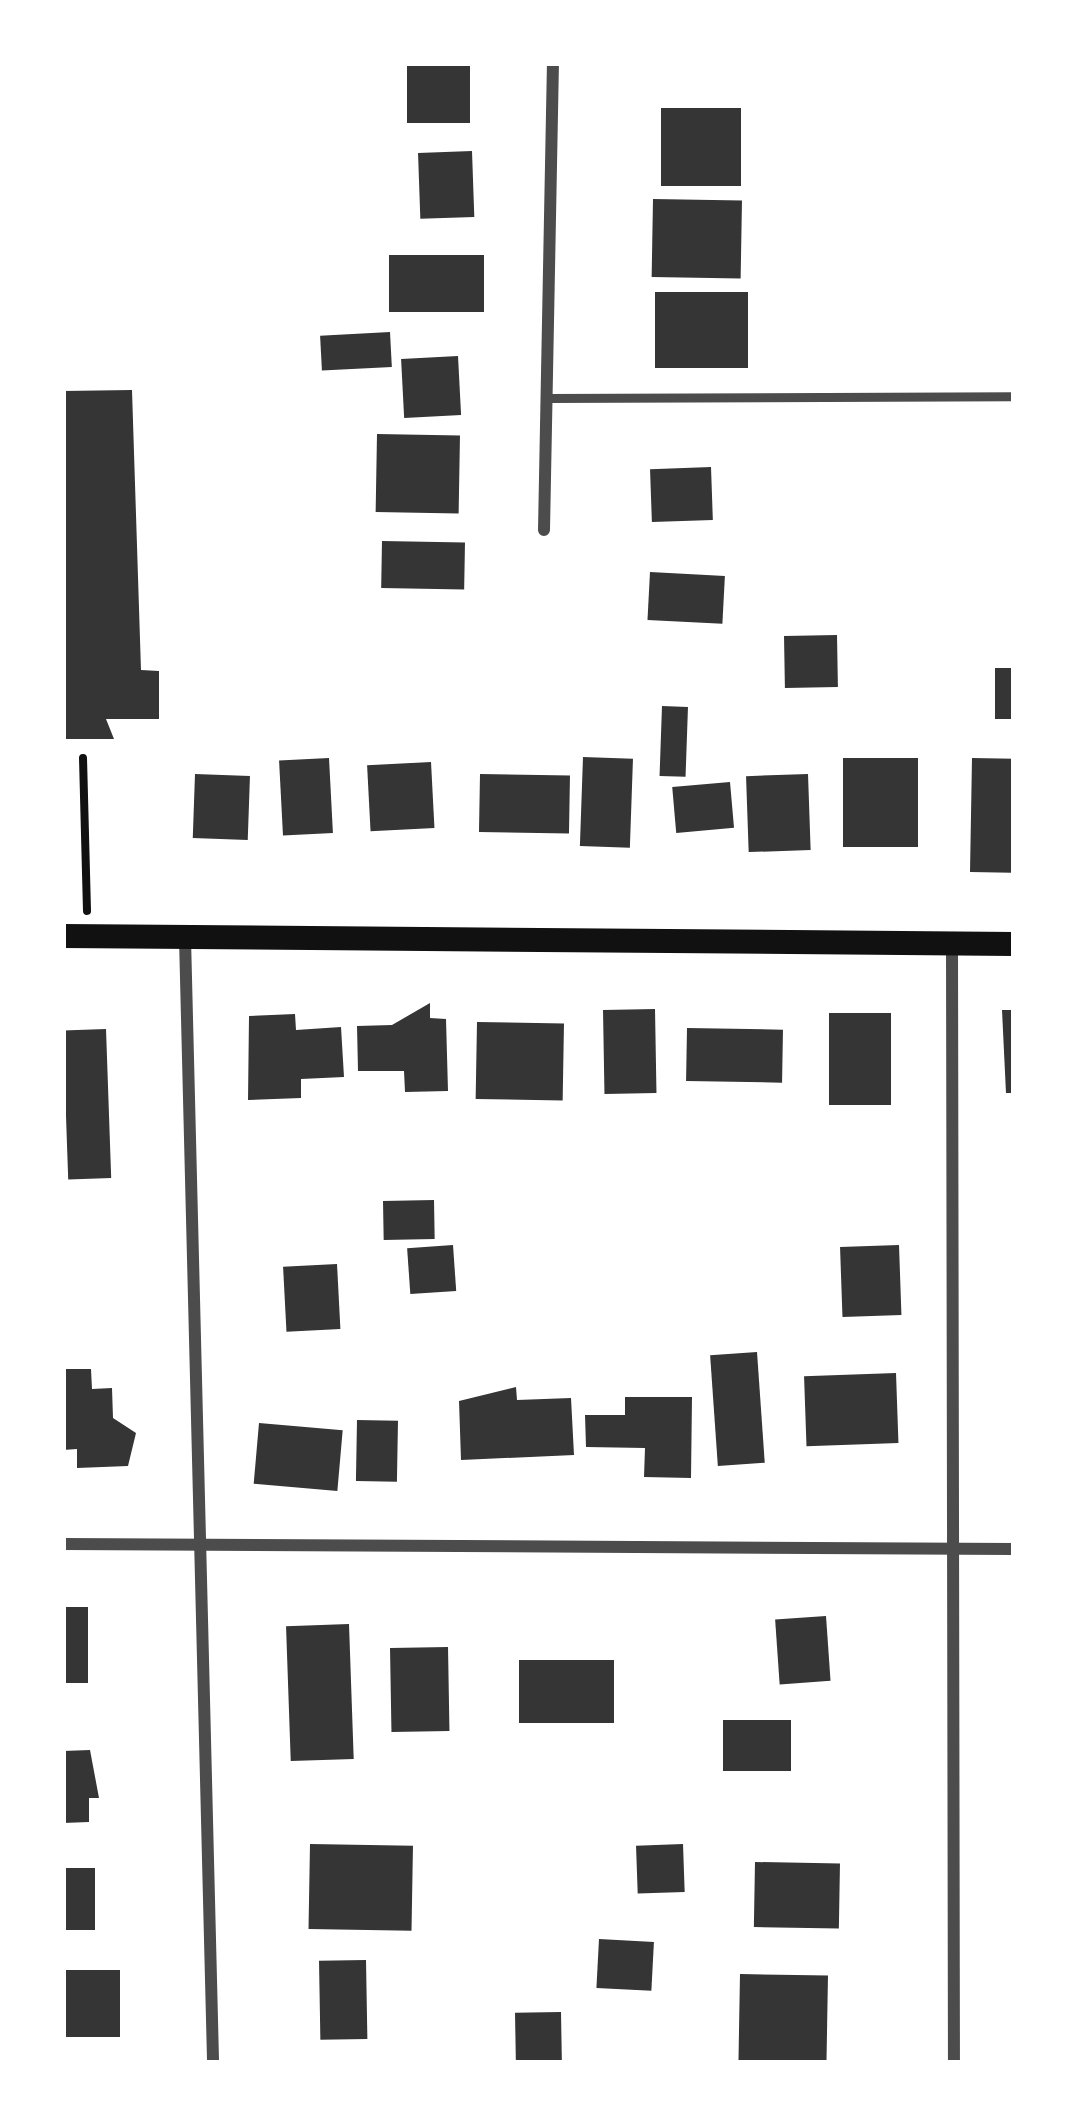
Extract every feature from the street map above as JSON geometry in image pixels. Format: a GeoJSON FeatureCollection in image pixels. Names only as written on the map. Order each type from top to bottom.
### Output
{"type":"FeatureCollection","features":[{"type":"Feature","properties":{"kind":"main road"},"geometry":{"type":"LineString","coordinates":[[75,936],[1014,944]]}},
{"type":"Feature","properties":{"kind":"street"},"geometry":{"type":"LineString","coordinates":[[544,530],[553,63]]}},
{"type":"Feature","properties":{"kind":"street"},"geometry":{"type":"LineString","coordinates":[[185,938],[207,1546],[214,2063]]}},
{"type":"Feature","properties":{"kind":"street"},"geometry":{"type":"LineString","coordinates":[[952,944],[954,2063]]}},
{"type":"Feature","properties":{"kind":"street"},"geometry":{"type":"LineString","coordinates":[[63,1544],[1014,1549]]}},
{"type":"Feature","properties":{"kind":"lane"},"geometry":{"type":"LineString","coordinates":[[547,398],[1014,396]]}},
{"type":"Feature","properties":{"kind":"path"},"geometry":{"type":"LineString","coordinates":[[75,936],[83,758]]}},
{"type":"Feature","properties":{"kind":"building"},"geometry":{"type":"Polygon","coordinates":[[[407,63],[470,63],[470,123],[407,123],[407,63]]]}},
{"type":"Feature","properties":{"kind":"building"},"geometry":{"type":"Polygon","coordinates":[[[661,108],[741,108],[741,186],[661,186],[661,108]]]}},
{"type":"Feature","properties":{"kind":"building"},"geometry":{"type":"Polygon","coordinates":[[[472,151],[474,217],[420,219],[418,153],[472,151]]]}},
{"type":"Feature","properties":{"kind":"building"},"geometry":{"type":"Polygon","coordinates":[[[653,199],[742,201],[741,279],[652,277],[653,199]]]}},
{"type":"Feature","properties":{"kind":"building"},"geometry":{"type":"Polygon","coordinates":[[[389,255],[484,255],[484,312],[389,312],[389,255]]]}},
{"type":"Feature","properties":{"kind":"building"},"geometry":{"type":"Polygon","coordinates":[[[655,292],[748,292],[748,368],[655,368],[655,292]]]}},
{"type":"Feature","properties":{"kind":"building"},"geometry":{"type":"Polygon","coordinates":[[[390,332],[392,367],[322,371],[320,336],[390,332]]]}},
{"type":"Feature","properties":{"kind":"building"},"geometry":{"type":"Polygon","coordinates":[[[458,356],[461,415],[404,418],[401,359],[458,356]]]}},
{"type":"Feature","properties":{"kind":"building"},"geometry":{"type":"Polygon","coordinates":[[[132,390],[141,670],[159,671],[159,719],[106,719],[114,739],[63,739],[63,391],[132,390]]]}},
{"type":"Feature","properties":{"kind":"building"},"geometry":{"type":"Polygon","coordinates":[[[377,434],[460,435],[459,513],[376,512],[377,434]]]}},
{"type":"Feature","properties":{"kind":"building"},"geometry":{"type":"Polygon","coordinates":[[[711,467],[713,520],[652,522],[650,469],[711,467]]]}},
{"type":"Feature","properties":{"kind":"building"},"geometry":{"type":"Polygon","coordinates":[[[382,541],[465,542],[464,589],[381,588],[382,541]]]}},
{"type":"Feature","properties":{"kind":"building"},"geometry":{"type":"Polygon","coordinates":[[[650,572],[725,576],[722,624],[647,620],[650,572]]]}},
{"type":"Feature","properties":{"kind":"building"},"geometry":{"type":"Polygon","coordinates":[[[837,635],[838,687],[785,688],[784,636],[837,635]]]}},
{"type":"Feature","properties":{"kind":"building"},"geometry":{"type":"Polygon","coordinates":[[[995,668],[1014,668],[1014,719],[995,719],[995,668]]]}},
{"type":"Feature","properties":{"kind":"building"},"geometry":{"type":"Polygon","coordinates":[[[662,706],[688,707],[686,777],[660,776],[662,706]]]}},
{"type":"Feature","properties":{"kind":"building"},"geometry":{"type":"Polygon","coordinates":[[[583,757],[633,759],[630,848],[580,846],[583,757]]]}},
{"type":"Feature","properties":{"kind":"building"},"geometry":{"type":"Polygon","coordinates":[[[329,758],[333,833],[283,836],[279,761],[329,758]]]}},
{"type":"Feature","properties":{"kind":"building"},"geometry":{"type":"Polygon","coordinates":[[[843,758],[918,758],[918,847],[843,847],[843,758]]]}},
{"type":"Feature","properties":{"kind":"building"},"geometry":{"type":"Polygon","coordinates":[[[972,758],[1014,759],[1012,873],[970,872],[972,758]]]}},
{"type":"Feature","properties":{"kind":"building"},"geometry":{"type":"Polygon","coordinates":[[[431,762],[434,828],[371,831],[367,765],[431,762]]]}},
{"type":"Feature","properties":{"kind":"building"},"geometry":{"type":"Polygon","coordinates":[[[195,774],[250,776],[248,840],[193,838],[195,774]]]}},
{"type":"Feature","properties":{"kind":"building"},"geometry":{"type":"Polygon","coordinates":[[[480,774],[570,776],[569,834],[479,832],[480,774]]]}},
{"type":"Feature","properties":{"kind":"building"},"geometry":{"type":"Polygon","coordinates":[[[808,774],[811,850],[749,852],[746,776],[808,774]]]}},
{"type":"Feature","properties":{"kind":"building"},"geometry":{"type":"Polygon","coordinates":[[[730,782],[734,828],[676,833],[672,787],[730,782]]]}},
{"type":"Feature","properties":{"kind":"building"},"geometry":{"type":"Polygon","coordinates":[[[430,1003],[430,1018],[446,1019],[448,1091],[405,1092],[404,1071],[358,1071],[357,1026],[392,1025],[430,1003]]]}},
{"type":"Feature","properties":{"kind":"building"},"geometry":{"type":"Polygon","coordinates":[[[655,1009],[656,1093],[604,1094],[603,1010],[655,1009]]]}},
{"type":"Feature","properties":{"kind":"building"},"geometry":{"type":"Polygon","coordinates":[[[1002,1010],[1014,1010],[1014,1093],[1006,1093],[1002,1010]]]}},
{"type":"Feature","properties":{"kind":"building"},"geometry":{"type":"Polygon","coordinates":[[[829,1013],[891,1013],[891,1105],[829,1105],[829,1013]]]}},
{"type":"Feature","properties":{"kind":"building"},"geometry":{"type":"Polygon","coordinates":[[[295,1014],[296,1030],[341,1027],[344,1077],[301,1079],[301,1098],[248,1100],[249,1016],[295,1014]]]}},
{"type":"Feature","properties":{"kind":"building"},"geometry":{"type":"Polygon","coordinates":[[[477,1022],[564,1024],[563,1101],[476,1099],[477,1022]]]}},
{"type":"Feature","properties":{"kind":"building"},"geometry":{"type":"Polygon","coordinates":[[[687,1028],[783,1030],[782,1083],[686,1081],[687,1028]]]}},
{"type":"Feature","properties":{"kind":"building"},"geometry":{"type":"Polygon","coordinates":[[[106,1029],[111,1178],[68,1179],[63,1031],[106,1029]]]}},
{"type":"Feature","properties":{"kind":"building"},"geometry":{"type":"Polygon","coordinates":[[[434,1200],[435,1239],[384,1240],[383,1201],[434,1200]]]}},
{"type":"Feature","properties":{"kind":"building"},"geometry":{"type":"Polygon","coordinates":[[[453,1245],[456,1291],[410,1294],[407,1248],[453,1245]]]}},
{"type":"Feature","properties":{"kind":"building"},"geometry":{"type":"Polygon","coordinates":[[[899,1245],[901,1315],[842,1317],[840,1247],[899,1245]]]}},
{"type":"Feature","properties":{"kind":"building"},"geometry":{"type":"Polygon","coordinates":[[[337,1264],[340,1329],[286,1332],[283,1267],[337,1264]]]}},
{"type":"Feature","properties":{"kind":"building"},"geometry":{"type":"Polygon","coordinates":[[[757,1352],[765,1463],[718,1466],[710,1355],[757,1352]]]}},
{"type":"Feature","properties":{"kind":"building"},"geometry":{"type":"Polygon","coordinates":[[[63,1369],[91,1369],[92,1389],[112,1388],[113,1418],[136,1433],[128,1466],[77,1468],[77,1449],[63,1450],[63,1369]]]}},
{"type":"Feature","properties":{"kind":"building"},"geometry":{"type":"Polygon","coordinates":[[[896,1373],[898,1443],[806,1446],[804,1376],[896,1373]]]}},
{"type":"Feature","properties":{"kind":"building"},"geometry":{"type":"Polygon","coordinates":[[[516,1387],[517,1400],[571,1398],[574,1455],[461,1460],[459,1401],[516,1387]]]}},
{"type":"Feature","properties":{"kind":"building"},"geometry":{"type":"Polygon","coordinates":[[[625,1397],[692,1397],[691,1478],[644,1477],[645,1448],[586,1447],[585,1415],[625,1415],[625,1397]]]}},
{"type":"Feature","properties":{"kind":"building"},"geometry":{"type":"Polygon","coordinates":[[[357,1420],[398,1421],[397,1482],[356,1481],[357,1420]]]}},
{"type":"Feature","properties":{"kind":"building"},"geometry":{"type":"Polygon","coordinates":[[[259,1423],[343,1430],[337,1491],[254,1484],[259,1423]]]}},
{"type":"Feature","properties":{"kind":"building"},"geometry":{"type":"Polygon","coordinates":[[[63,1607],[88,1607],[88,1683],[63,1683],[63,1607]]]}},
{"type":"Feature","properties":{"kind":"building"},"geometry":{"type":"Polygon","coordinates":[[[826,1616],[831,1681],[780,1684],[775,1620],[826,1616]]]}},
{"type":"Feature","properties":{"kind":"building"},"geometry":{"type":"Polygon","coordinates":[[[349,1624],[354,1759],[291,1761],[286,1626],[349,1624]]]}},
{"type":"Feature","properties":{"kind":"building"},"geometry":{"type":"Polygon","coordinates":[[[448,1647],[449,1731],[391,1732],[390,1648],[448,1647]]]}},
{"type":"Feature","properties":{"kind":"building"},"geometry":{"type":"Polygon","coordinates":[[[519,1660],[614,1660],[614,1723],[519,1723],[519,1660]]]}},
{"type":"Feature","properties":{"kind":"building"},"geometry":{"type":"Polygon","coordinates":[[[723,1720],[791,1720],[791,1771],[723,1771],[723,1720]]]}},
{"type":"Feature","properties":{"kind":"building"},"geometry":{"type":"Polygon","coordinates":[[[90,1750],[99,1798],[89,1798],[89,1822],[63,1823],[63,1751],[90,1750]]]}},
{"type":"Feature","properties":{"kind":"building"},"geometry":{"type":"Polygon","coordinates":[[[310,1844],[413,1846],[412,1931],[309,1929],[310,1844]]]}},
{"type":"Feature","properties":{"kind":"building"},"geometry":{"type":"Polygon","coordinates":[[[683,1844],[685,1892],[638,1894],[636,1846],[683,1844]]]}},
{"type":"Feature","properties":{"kind":"building"},"geometry":{"type":"Polygon","coordinates":[[[755,1862],[840,1863],[839,1928],[754,1927],[755,1862]]]}},
{"type":"Feature","properties":{"kind":"building"},"geometry":{"type":"Polygon","coordinates":[[[63,1868],[95,1868],[95,1930],[63,1930],[63,1868]]]}},
{"type":"Feature","properties":{"kind":"building"},"geometry":{"type":"Polygon","coordinates":[[[599,1939],[654,1942],[651,1991],[596,1988],[599,1939]]]}},
{"type":"Feature","properties":{"kind":"building"},"geometry":{"type":"Polygon","coordinates":[[[366,1960],[367,2039],[320,2040],[319,1961],[366,1960]]]}},
{"type":"Feature","properties":{"kind":"building"},"geometry":{"type":"Polygon","coordinates":[[[63,1970],[120,1970],[120,2037],[63,2037],[63,1970]]]}},
{"type":"Feature","properties":{"kind":"building"},"geometry":{"type":"Polygon","coordinates":[[[740,1974],[828,1976],[826,2063],[738,2063],[740,1974]]]}},
{"type":"Feature","properties":{"kind":"building"},"geometry":{"type":"Polygon","coordinates":[[[561,2012],[562,2063],[516,2063],[515,2013],[561,2012]]]}}]}
